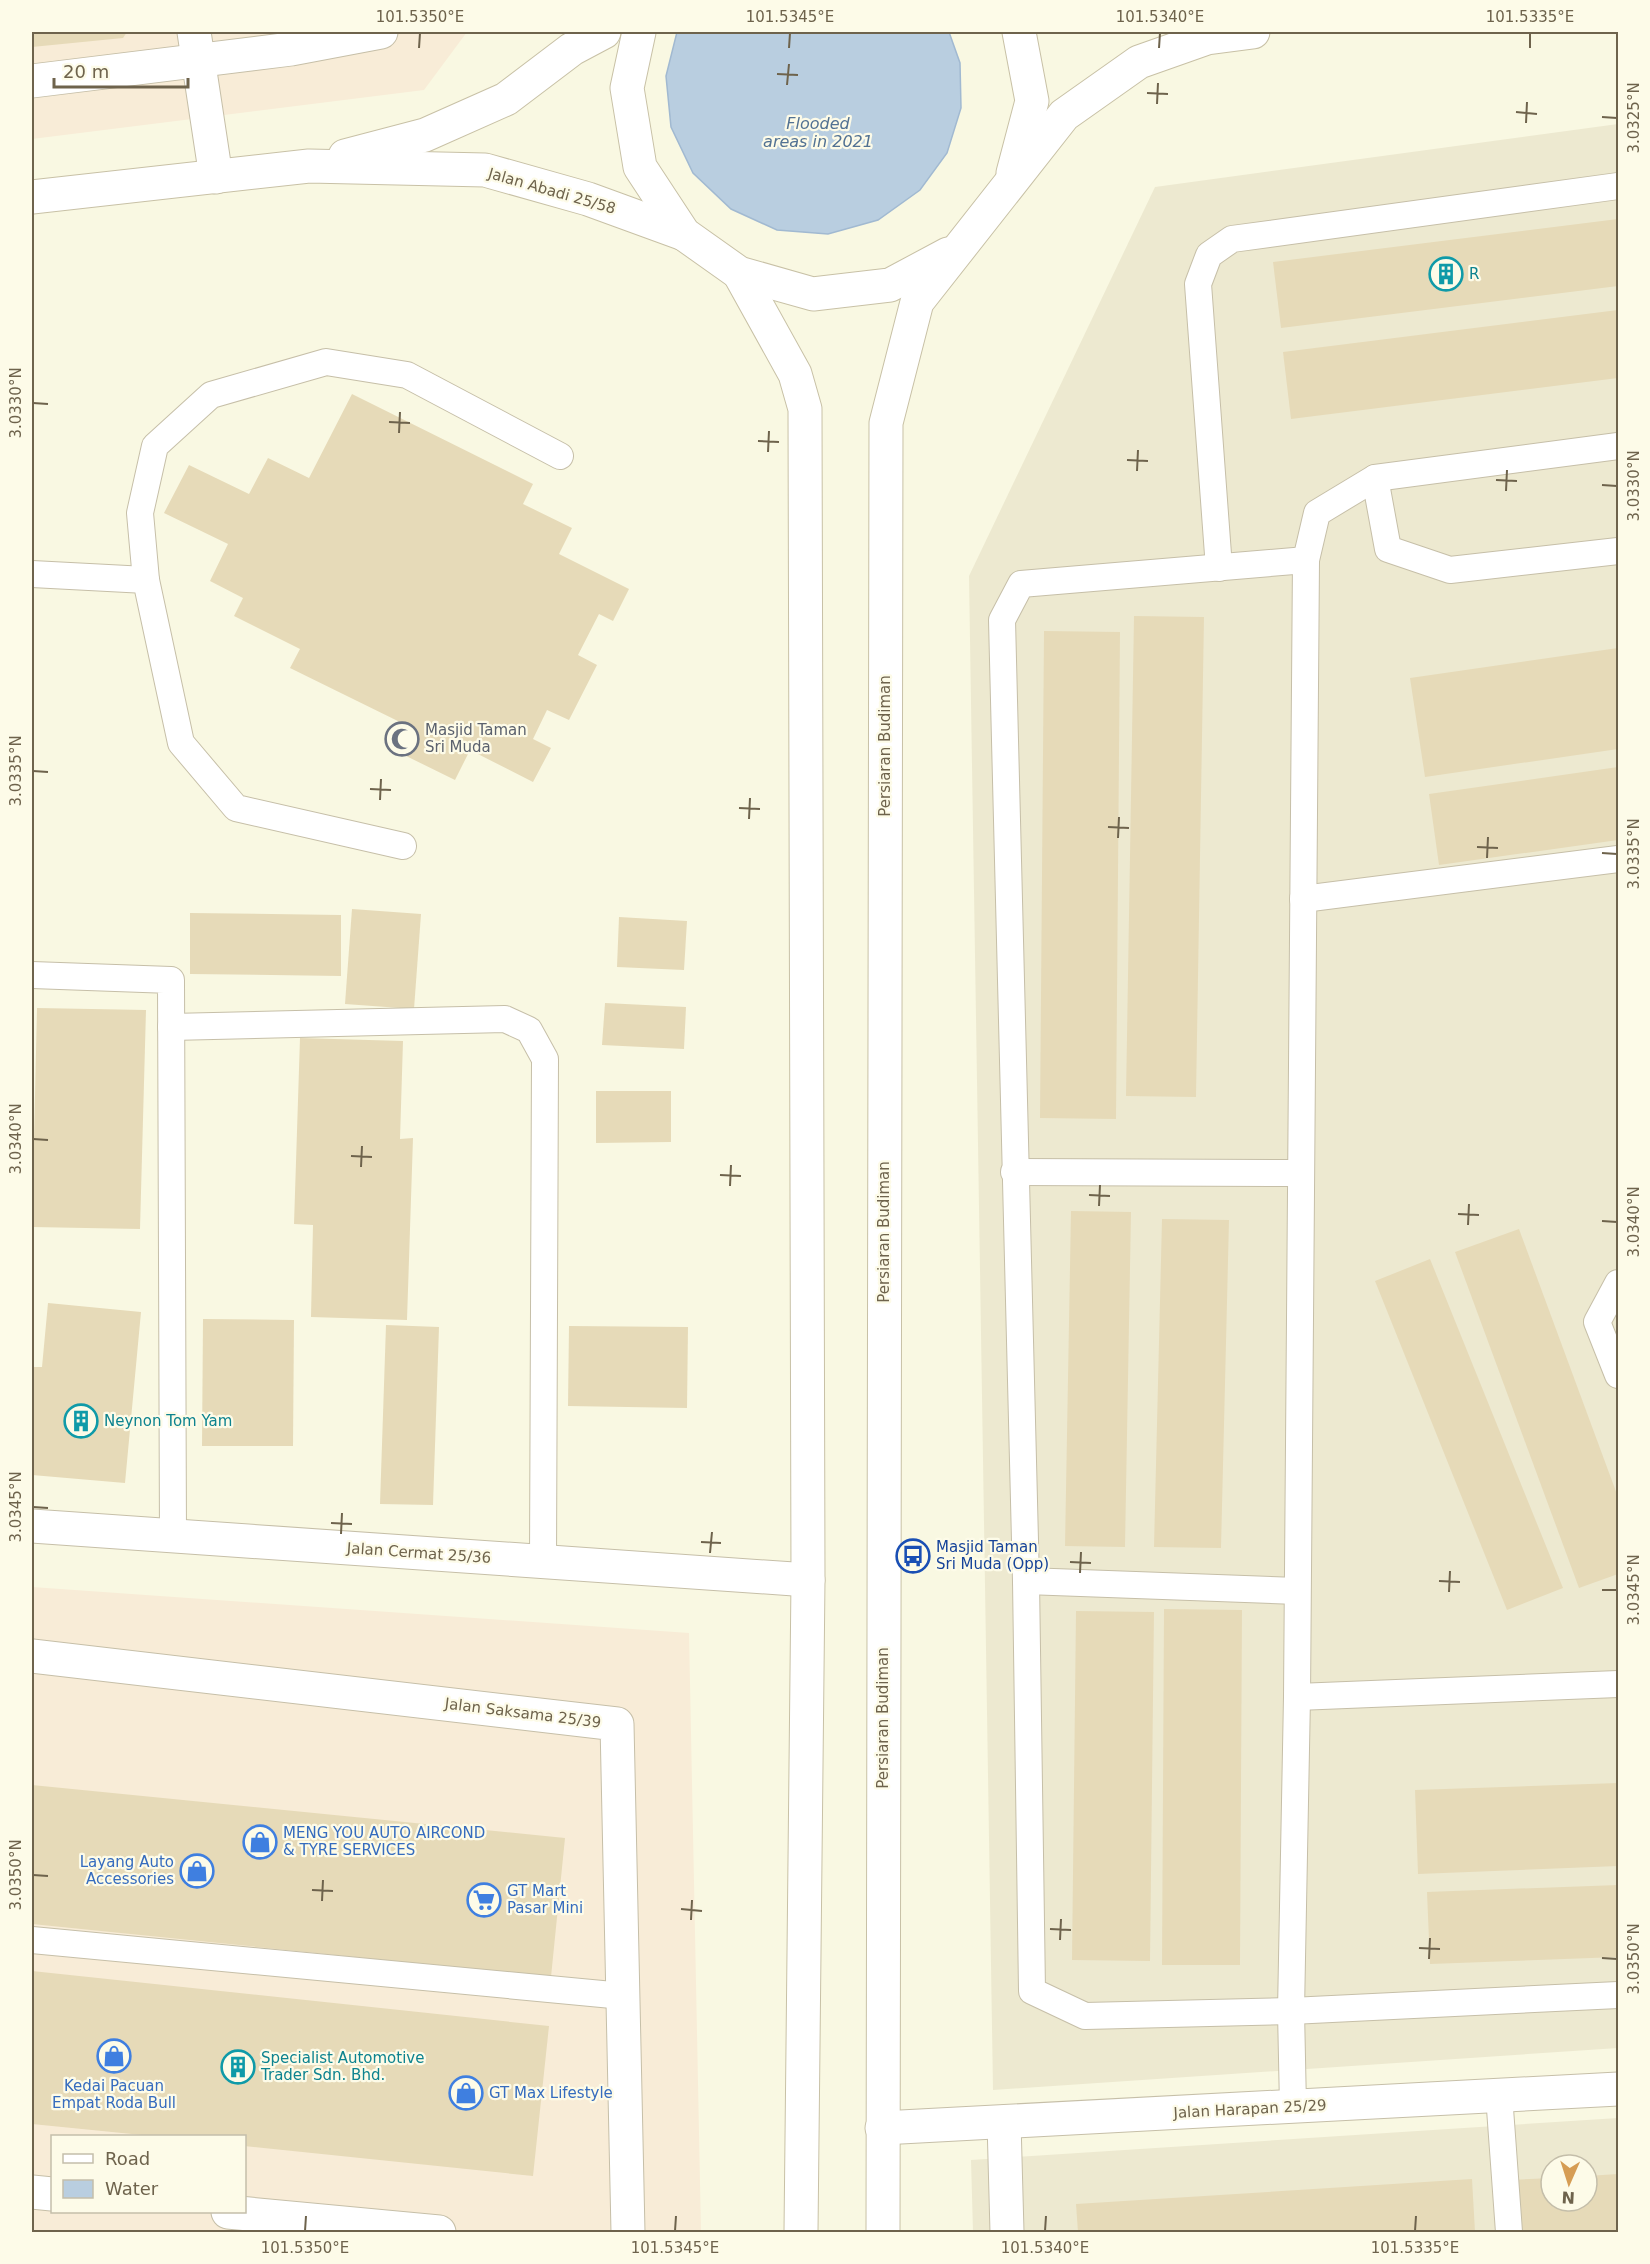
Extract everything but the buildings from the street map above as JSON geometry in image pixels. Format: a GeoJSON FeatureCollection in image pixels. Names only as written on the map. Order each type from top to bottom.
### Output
{"type":"FeatureCollection","features":[{"type":"Feature","properties":{"kind":"street"},"geometry":{"type":"LineString","coordinates":[[32,81],[196,46],[291,49],[381,32]]}},
{"type":"Feature","properties":{"kind":"street","name":"Jalan Abadi 25/58"},"geometry":{"type":"LineString","coordinates":[[309,166],[425,135],[506,99],[572,49],[604,32]]}},
{"type":"Feature","properties":{"kind":"street"},"geometry":{"type":"LineString","coordinates":[[639,32],[627,88],[640,167],[684,234],[739,273],[813,294],[868,288],[890,285],[958,249]]}},
{"type":"Feature","properties":{"kind":"street"},"geometry":{"type":"LineString","coordinates":[[1009,186],[1032,101],[1019,32]]}},
{"type":"Feature","properties":{"kind":"street"},"geometry":{"type":"LineString","coordinates":[[1175,32],[1207,38],[1253,32]]}},
{"type":"Feature","properties":{"kind":"street","name":"Persiaran Budiman"},"geometry":{"type":"LineString","coordinates":[[884,2232],[882,2128],[886,423],[917,302],[1064,115],[1139,62],[1207,38]]}},
{"type":"Feature","properties":{"kind":"street"},"geometry":{"type":"LineString","coordinates":[[196,46],[216,177]]}},
{"type":"Feature","properties":{"kind":"street","name":"Jalan Abadi 25/58"},"geometry":{"type":"LineString","coordinates":[[32,197],[309,166],[485,170],[588,198],[684,234]]}},
{"type":"Feature","properties":{"kind":"street"},"geometry":{"type":"LineString","coordinates":[[739,273],[795,374],[805,410],[807,1580],[801,2232]]}},
{"type":"Feature","properties":{"kind":"street","name":"Jalan Cermat 25/36"},"geometry":{"type":"LineString","coordinates":[[32,1526],[807,1580]]}},
{"type":"Feature","properties":{"kind":"street","name":"Jalan Saksama 25/39"},"geometry":{"type":"LineString","coordinates":[[32,1656],[617,1724],[628,2232]]}},
{"type":"Feature","properties":{"kind":"street","name":"Jalan Harapan 25/29"},"geometry":{"type":"LineString","coordinates":[[882,2128],[1618,2089]]}},
{"type":"Feature","properties":{"kind":"street"},"geometry":{"type":"LineString","coordinates":[[1004,2121],[1007,2232]]}},
{"type":"Feature","properties":{"kind":"street"},"geometry":{"type":"LineString","coordinates":[[32,2192],[51,2194]]}},
{"type":"Feature","properties":{"kind":"street"},"geometry":{"type":"LineString","coordinates":[[246,2213],[439,2232]]}},
{"type":"Feature","properties":{"kind":"lane"},"geometry":{"type":"LineString","coordinates":[[1219,568],[1198,284],[1209,255],[1232,239],[1618,186]]}},
{"type":"Feature","properties":{"kind":"lane"},"geometry":{"type":"LineString","coordinates":[[403,846],[236,808],[182,743],[146,580],[140,513],[155,446],[211,394],[326,362],[407,375],[560,456]]}},
{"type":"Feature","properties":{"kind":"lane"},"geometry":{"type":"LineString","coordinates":[[1293,2106],[1291,2011],[1297,1696],[1306,560],[1317,513],[1375,478],[1618,446]]}},
{"type":"Feature","properties":{"kind":"lane"},"geometry":{"type":"LineString","coordinates":[[1375,478],[1388,549],[1450,570],[1618,551]]}},
{"type":"Feature","properties":{"kind":"lane"},"geometry":{"type":"LineString","coordinates":[[1306,560],[1021,584],[1002,620],[1026,1581],[1032,1991],[1085,2016],[1291,2011],[1618,1995]]}},
{"type":"Feature","properties":{"kind":"lane"},"geometry":{"type":"LineString","coordinates":[[32,574],[146,580]]}},
{"type":"Feature","properties":{"kind":"lane"},"geometry":{"type":"LineString","coordinates":[[1303,899],[1618,860]]}},
{"type":"Feature","properties":{"kind":"lane"},"geometry":{"type":"LineString","coordinates":[[32,975],[171,980],[173,1536]]}},
{"type":"Feature","properties":{"kind":"lane"},"geometry":{"type":"LineString","coordinates":[[171,1027],[505,1019],[529,1030],[545,1059],[543,1562]]}},
{"type":"Feature","properties":{"kind":"lane"},"geometry":{"type":"LineString","coordinates":[[1014,1172],[1300,1173]]}},
{"type":"Feature","properties":{"kind":"lane"},"geometry":{"type":"LineString","coordinates":[[1618,1283],[1597,1322],[1618,1375]]}},
{"type":"Feature","properties":{"kind":"lane"},"geometry":{"type":"LineString","coordinates":[[1026,1581],[1297,1590]]}},
{"type":"Feature","properties":{"kind":"lane"},"geometry":{"type":"LineString","coordinates":[[1297,1696],[1618,1684]]}},
{"type":"Feature","properties":{"kind":"lane"},"geometry":{"type":"LineString","coordinates":[[32,1940],[623,1996]]}},
{"type":"Feature","properties":{"kind":"lane"},"geometry":{"type":"LineString","coordinates":[[1498,2095],[1509,2232]]}},
{"type":"Feature","properties":{"kind":"shaded area"},"geometry":{"type":"Polygon","coordinates":[[[32,32],[467,32],[424,90],[32,139],[32,32]]]}},
{"type":"Feature","properties":{"kind":"shaded area"},"geometry":{"type":"Polygon","coordinates":[[[1618,124],[1618,2048],[993,2090],[969,576],[1155,187],[1618,124]]]}},
{"type":"Feature","properties":{"kind":"shaded area"},"geometry":{"type":"Polygon","coordinates":[[[32,1587],[689,1633],[701,2232],[32,2232],[32,1587]]]}},
{"type":"Feature","properties":{"kind":"shaded area"},"geometry":{"type":"Polygon","coordinates":[[[1618,2118],[1618,2232],[973,2232],[971,2160],[1618,2118]]]}},
{"type":"Feature","properties":{"kind":"water","name":"Flooded areas in 2021"},"geometry":{"type":"Polygon","coordinates":[[[677,32],[949,32],[960,63],[961,108],[947,153],[920,190],[878,220],[828,234],[777,230],[731,209],[693,173],[671,127],[666,76],[677,32]]]}},
{"type":"Feature","properties":{"kind":"place","name":"R"},"geometry":{"type":"Point","coordinates":[1446,274]}},
{"type":"Feature","properties":{"kind":"place","name":"Masjid Taman Sri Muda"},"geometry":{"type":"Point","coordinates":[402,739]}},
{"type":"Feature","properties":{"kind":"place","name":"Neynon Tom Yam"},"geometry":{"type":"Point","coordinates":[81,1421]}},
{"type":"Feature","properties":{"kind":"place","name":"Masjid Taman Sri Muda (Opp)"},"geometry":{"type":"Point","coordinates":[913,1556]}},
{"type":"Feature","properties":{"kind":"place","name":"MENG YOU AUTO AIRCOND & TYRE SERVICES"},"geometry":{"type":"Point","coordinates":[260,1842]}},
{"type":"Feature","properties":{"kind":"place","name":"Layang Auto Accessories"},"geometry":{"type":"Point","coordinates":[197,1871]}},
{"type":"Feature","properties":{"kind":"place","name":"GT Mart Pasar Mini"},"geometry":{"type":"Point","coordinates":[484,1900]}},
{"type":"Feature","properties":{"kind":"place","name":"Kedai Pacuan Empat Roda Bull"},"geometry":{"type":"Point","coordinates":[114,2056]}},
{"type":"Feature","properties":{"kind":"place","name":"Specialist Automotive Trader Sdn. Bhd."},"geometry":{"type":"Point","coordinates":[238,2067]}},
{"type":"Feature","properties":{"kind":"place","name":"GT Max Lifestyle"},"geometry":{"type":"Point","coordinates":[466,2093]}}]}
